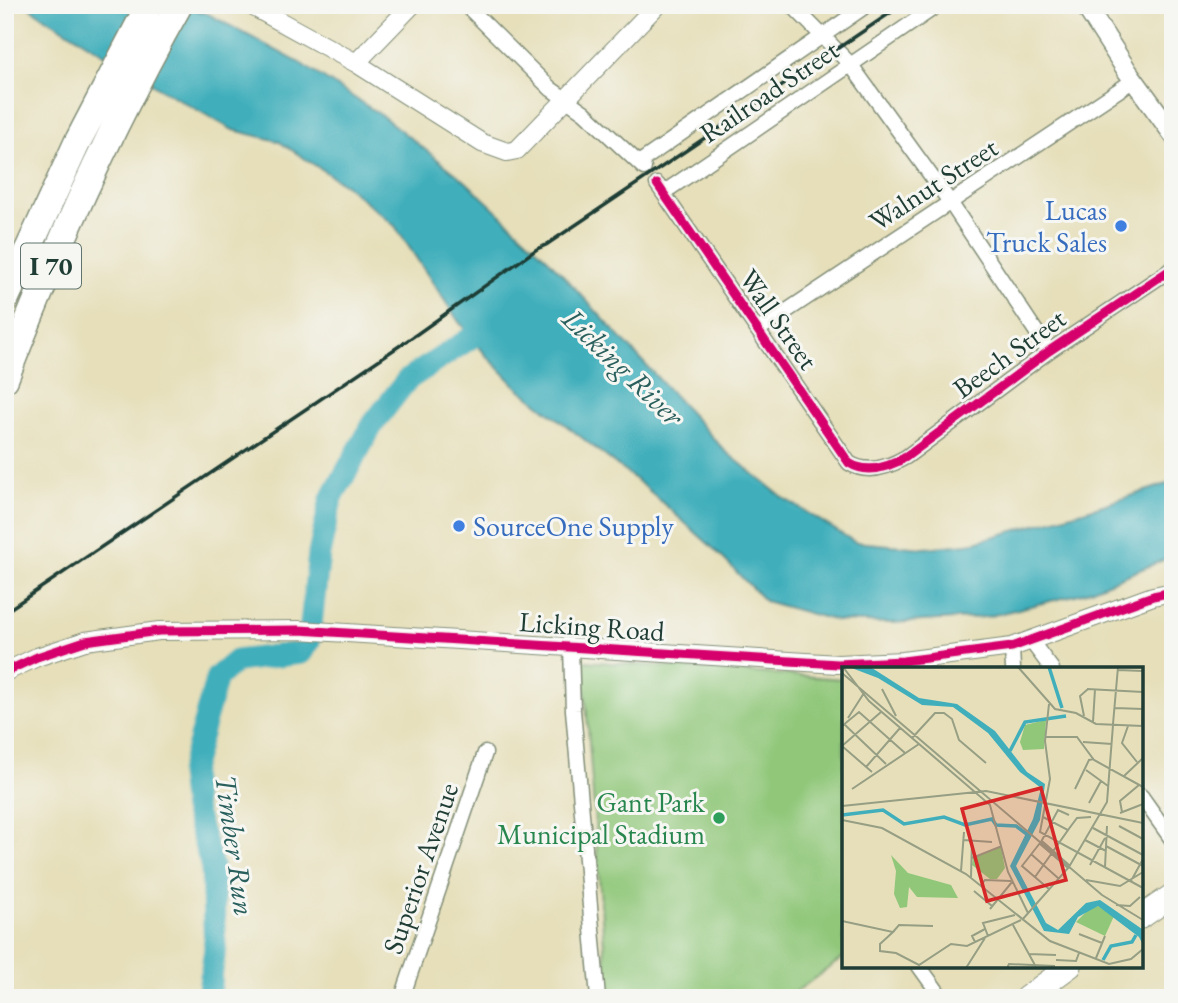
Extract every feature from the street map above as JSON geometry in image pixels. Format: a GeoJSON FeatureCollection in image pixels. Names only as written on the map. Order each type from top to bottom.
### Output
{"type":"FeatureCollection","features":[{"type":"Feature","properties":{"kind":"highway","name":"I 70"},"geometry":{"type":"LineString","coordinates":[[5,379],[29,319],[88,149],[149,5]]}},
{"type":"Feature","properties":{"kind":"highway","name":"I 70"},"geometry":{"type":"LineString","coordinates":[[5,300],[88,149],[179,5]]}},
{"type":"Feature","properties":{"kind":"main road"},"geometry":{"type":"LineString","coordinates":[[1085,5],[1173,134]]}},
{"type":"Feature","properties":{"kind":"main road"},"geometry":{"type":"LineString","coordinates":[[1143,916],[1173,895]]}},
{"type":"Feature","properties":{"kind":"main road"},"geometry":{"type":"LineString","coordinates":[[1026,998],[1067,968]]}},
{"type":"Feature","properties":{"kind":"street"},"geometry":{"type":"LineString","coordinates":[[250,5],[356,63],[482,143],[507,152],[517,150],[657,5]]}},
{"type":"Feature","properties":{"kind":"street"},"geometry":{"type":"LineString","coordinates":[[356,63],[412,5]]}},
{"type":"Feature","properties":{"kind":"street"},"geometry":{"type":"LineString","coordinates":[[466,5],[551,89],[568,100]]}},
{"type":"Feature","properties":{"kind":"street"},"geometry":{"type":"LineString","coordinates":[[792,5],[851,65],[950,202],[1049,351]]}},
{"type":"Feature","properties":{"kind":"street","name":"Railroad Street"},"geometry":{"type":"LineString","coordinates":[[568,100],[643,166],[867,5]]}},
{"type":"Feature","properties":{"kind":"street","name":"Railroad Street"},"geometry":{"type":"LineString","coordinates":[[660,188],[851,65],[938,5]]}},
{"type":"Feature","properties":{"kind":"street","name":"Walnut Street"},"geometry":{"type":"LineString","coordinates":[[758,330],[1134,80]]}},
{"type":"Feature","properties":{"kind":"street","name":"Wall Street"},"geometry":{"type":"LineString","coordinates":[[660,188],[849,463],[870,470]]}},
{"type":"Feature","properties":{"kind":"street","name":"Beech Street"},"geometry":{"type":"LineString","coordinates":[[870,470],[891,466],[906,457],[1049,351],[1173,268]]}},
{"type":"Feature","properties":{"kind":"street","name":"Licking Road"},"geometry":{"type":"LineString","coordinates":[[5,673],[37,657],[73,645],[159,631],[299,630],[838,664],[903,661],[1012,647],[1153,596],[1173,592]]}},
{"type":"Feature","properties":{"kind":"street"},"geometry":{"type":"LineString","coordinates":[[1031,641],[1050,667]]}},
{"type":"Feature","properties":{"kind":"street"},"geometry":{"type":"LineString","coordinates":[[1012,647],[1013,667]]}},
{"type":"Feature","properties":{"kind":"street"},"geometry":{"type":"LineString","coordinates":[[571,648],[573,710],[598,998]]}},
{"type":"Feature","properties":{"kind":"street","name":"Superior Avenue"},"geometry":{"type":"LineString","coordinates":[[406,996],[485,753]]}},
{"type":"Feature","properties":{"kind":"street"},"geometry":{"type":"LineString","coordinates":[[1143,799],[1173,841]]}},
{"type":"Feature","properties":{"kind":"street"},"geometry":{"type":"LineString","coordinates":[[920,968],[942,998]]}},
{"type":"Feature","properties":{"kind":"green space","name":"Gant Park Municipal Stadium"},"geometry":{"type":"Polygon","coordinates":[[[583,661],[842,679],[842,958],[787,998],[608,998],[583,661]]]}},
{"type":"Feature","properties":{"kind":"water","name":"Licking River"},"geometry":{"type":"Polygon","coordinates":[[[25,5],[178,5],[208,14],[300,63],[381,115],[464,180],[549,260],[725,451],[782,497],[855,542],[924,548],[968,544],[1173,482],[1173,556],[1083,593],[986,617],[891,623],[837,621],[765,601],[713,548],[645,487],[517,387],[459,322],[395,226],[348,187],[278,141],[233,130],[164,91],[25,5]]]}},
{"type":"Feature","properties":{"kind":"waterway","name":"Timber Run"},"geometry":{"type":"LineString","coordinates":[[208,998],[215,949],[212,866],[194,809],[190,774],[217,677],[236,661],[301,653],[309,642],[319,554],[331,499],[373,424],[407,380],[498,320]]}},
{"type":"Feature","properties":{"kind":"railway"},"geometry":{"type":"LineString","coordinates":[[5,612],[417,334],[537,249],[902,5]]}},
{"type":"Feature","properties":{"kind":"cycle path"},"geometry":{"type":"LineString","coordinates":[[657,184],[849,463],[864,469],[886,466],[906,457],[1049,351],[1173,268]]}},
{"type":"Feature","properties":{"kind":"cycle path"},"geometry":{"type":"LineString","coordinates":[[5,672],[37,657],[85,641],[159,631],[299,630],[838,664],[903,661],[1012,647],[1153,596],[1173,592]]}},
{"type":"Feature","properties":{"kind":"place","name":"Lucas Truck Sales"},"geometry":{"type":"Point","coordinates":[1121,226]}},
{"type":"Feature","properties":{"kind":"place","name":"SourceOne Supply"},"geometry":{"type":"Point","coordinates":[459,526]}},
{"type":"Feature","properties":{"kind":"place","name":"Gant Park Municipal Stadium"},"geometry":{"type":"Point","coordinates":[719,818]}}]}
